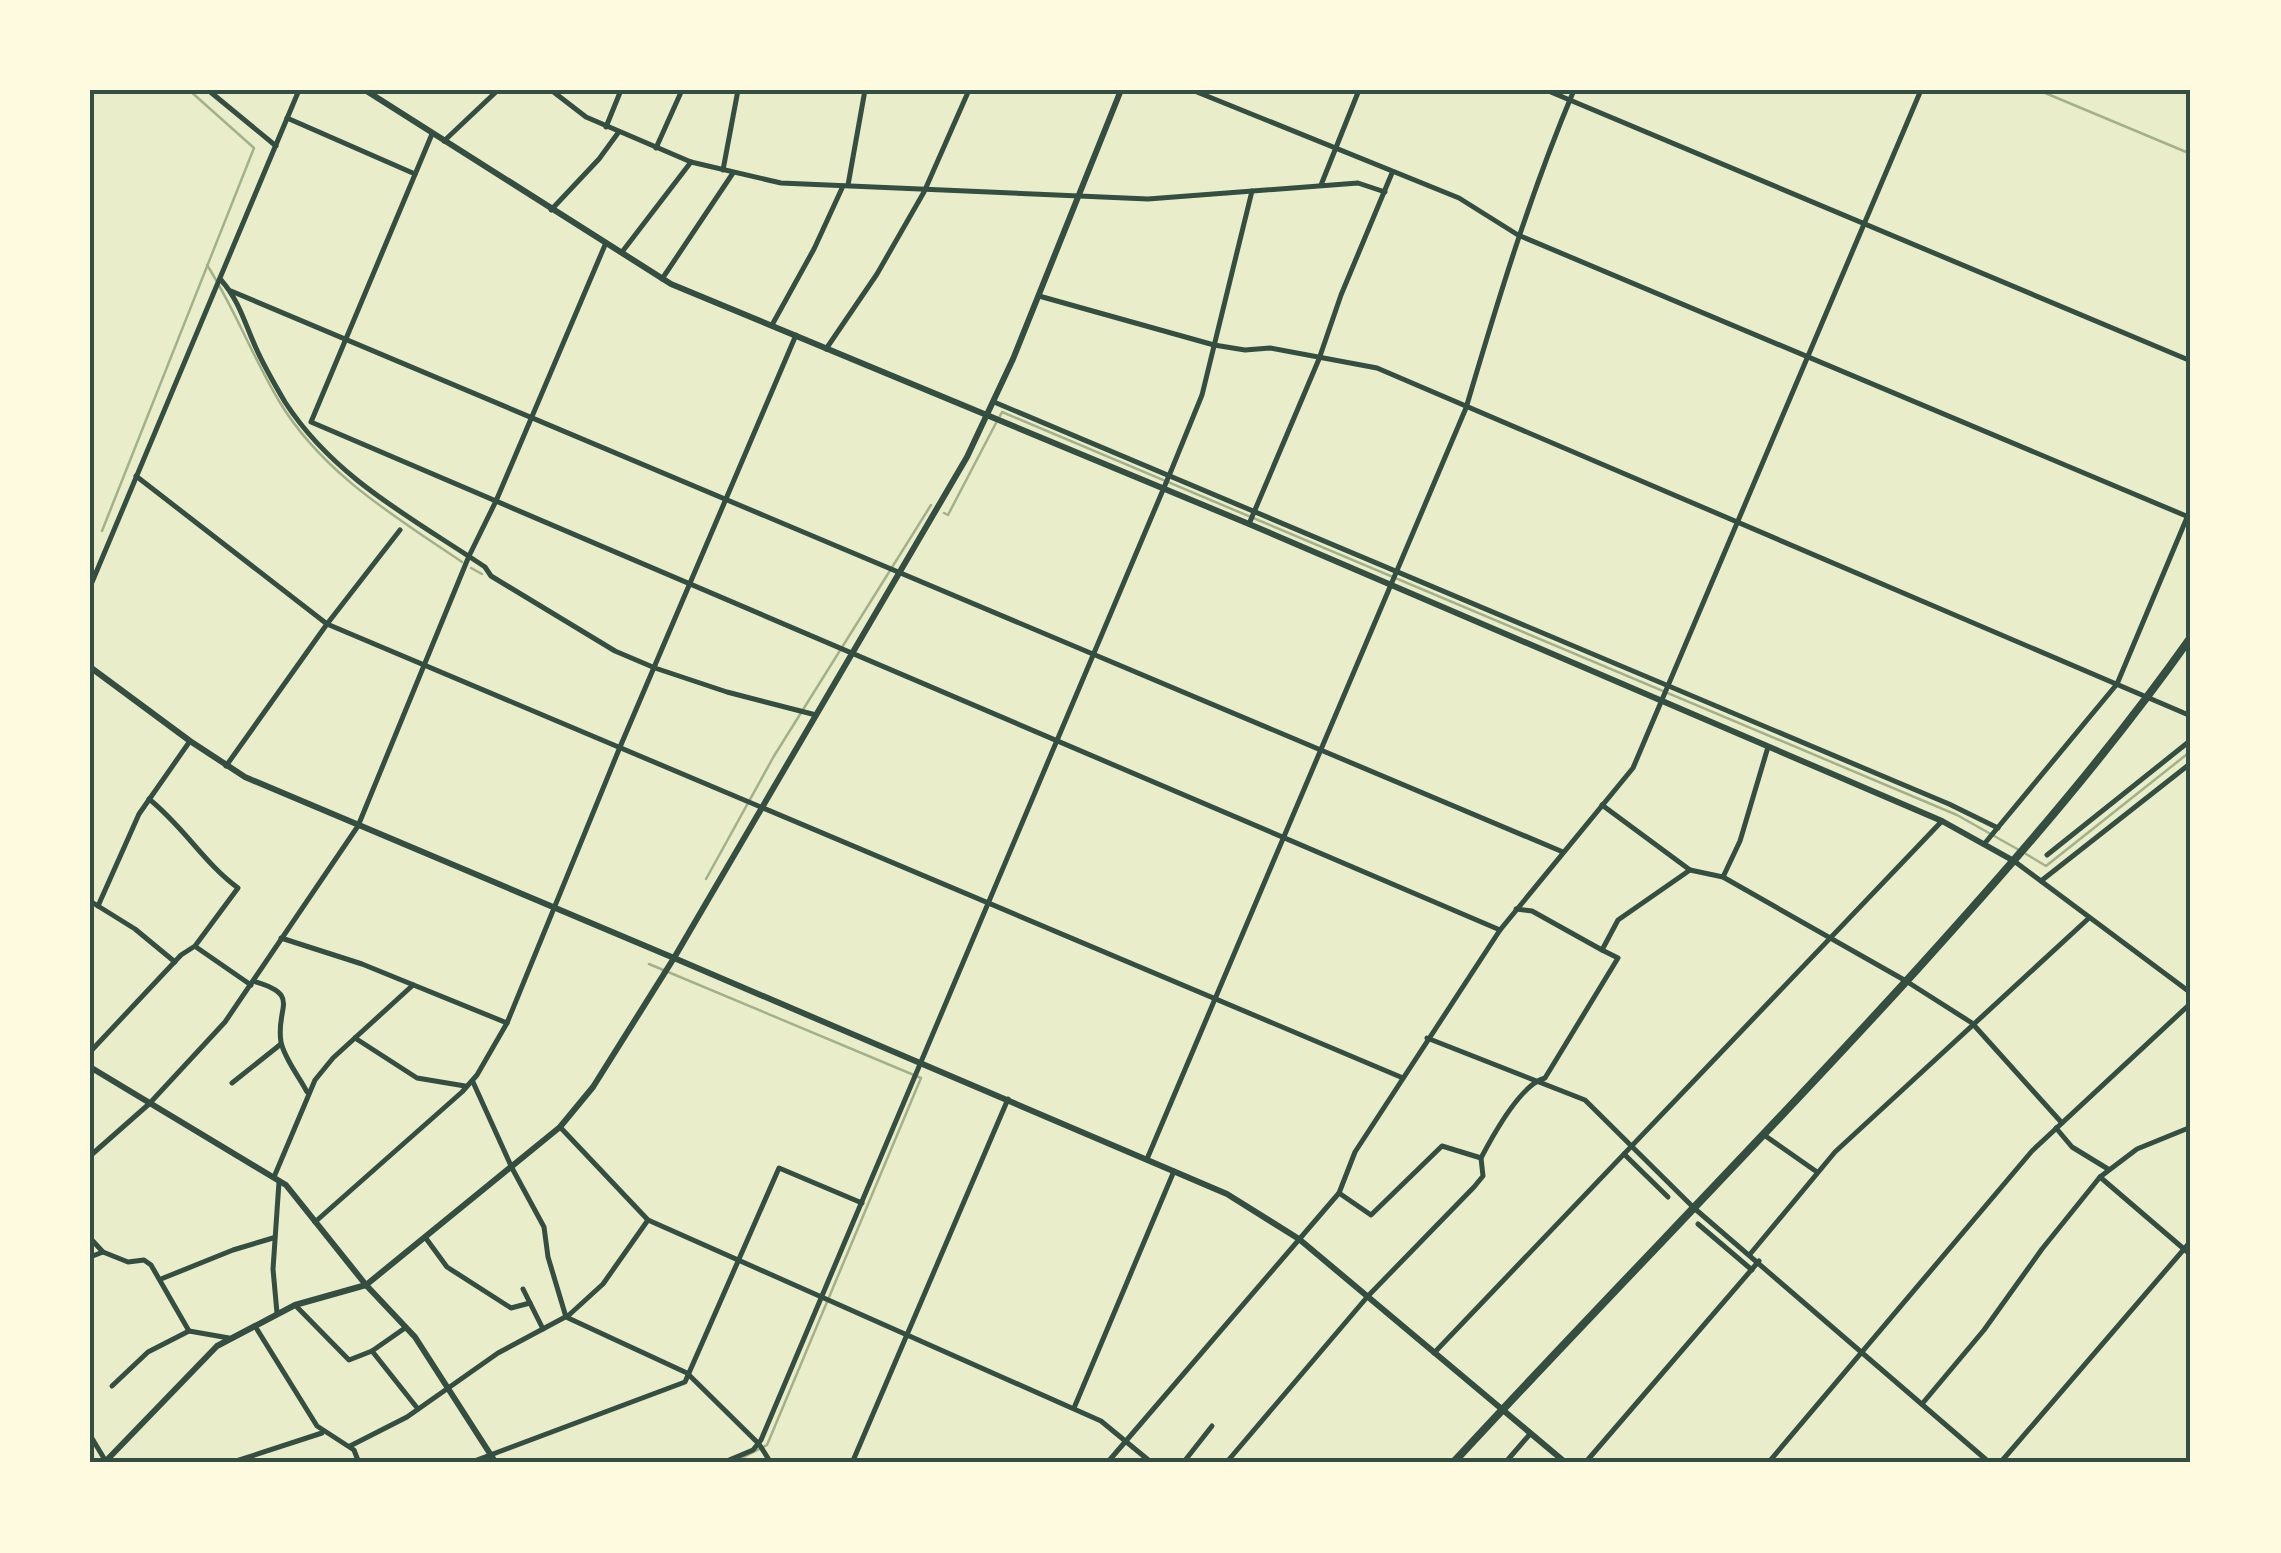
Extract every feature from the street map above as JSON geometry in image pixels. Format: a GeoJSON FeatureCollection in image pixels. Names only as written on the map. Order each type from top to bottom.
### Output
{"type":"FeatureCollection","features":[{"type":"Feature","properties":{"kind":"highway"},"geometry":{"type":"LineString","coordinates":[[1452,1463],[1764,1136],[2014,861],[2148,698],[2191,637]]}},
{"type":"Feature","properties":{"kind":"street"},"geometry":{"type":"LineString","coordinates":[[208,90],[276,146]]}},
{"type":"Feature","properties":{"kind":"street"},"geometry":{"type":"LineString","coordinates":[[90,586],[299,90]]}},
{"type":"Feature","properties":{"kind":"street"},"geometry":{"type":"LineString","coordinates":[[365,90],[662,279],[1388,585],[1950,804],[1998,828]]}},
{"type":"Feature","properties":{"kind":"street"},"geometry":{"type":"LineString","coordinates":[[444,141],[498,90]]}},
{"type":"Feature","properties":{"kind":"street"},"geometry":{"type":"LineString","coordinates":[[550,90],[606,127],[690,162],[781,184],[1148,199],[1358,183],[1384,192]]}},
{"type":"Feature","properties":{"kind":"street"},"geometry":{"type":"LineString","coordinates":[[606,127],[621,90]]}},
{"type":"Feature","properties":{"kind":"street"},"geometry":{"type":"LineString","coordinates":[[656,148],[682,90]]}},
{"type":"Feature","properties":{"kind":"street"},"geometry":{"type":"LineString","coordinates":[[723,170],[738,90]]}},
{"type":"Feature","properties":{"kind":"street"},"geometry":{"type":"LineString","coordinates":[[772,325],[846,185],[865,90]]}},
{"type":"Feature","properties":{"kind":"street"},"geometry":{"type":"LineString","coordinates":[[826,349],[877,274],[924,192],[969,90]]}},
{"type":"Feature","properties":{"kind":"street"},"geometry":{"type":"LineString","coordinates":[[90,1435],[105,1462],[205,1357],[229,1338],[295,1305],[366,1286],[560,1128],[593,1087],[674,958],[901,573],[988,416],[1121,90]]}},
{"type":"Feature","properties":{"kind":"street"},"geometry":{"type":"LineString","coordinates":[[1192,90],[1459,198],[1518,235],[2189,518]]}},
{"type":"Feature","properties":{"kind":"street"},"geometry":{"type":"LineString","coordinates":[[1321,185],[1359,90]]}},
{"type":"Feature","properties":{"kind":"street"},"geometry":{"type":"LineString","coordinates":[[1546,90],[2191,361]]}},
{"type":"Feature","properties":{"kind":"street"},"geometry":{"type":"LineString","coordinates":[[1146,1159],[1466,408],[1518,235],[1574,90]]}},
{"type":"Feature","properties":{"kind":"street"},"geometry":{"type":"LineString","coordinates":[[1106,1463],[1339,1193],[1356,1152],[1500,930],[1633,768],[1921,90]]}},
{"type":"Feature","properties":{"kind":"street"},"geometry":{"type":"LineString","coordinates":[[287,118],[415,174]]}},
{"type":"Feature","properties":{"kind":"street"},"geometry":{"type":"LineString","coordinates":[[551,210],[619,132]]}},
{"type":"Feature","properties":{"kind":"street"},"geometry":{"type":"LineString","coordinates":[[432,134],[310,422],[1500,930]]}},
{"type":"Feature","properties":{"kind":"street"},"geometry":{"type":"LineString","coordinates":[[620,254],[690,162]]}},
{"type":"Feature","properties":{"kind":"street"},"geometry":{"type":"LineString","coordinates":[[662,279],[733,173]]}},
{"type":"Feature","properties":{"kind":"street"},"geometry":{"type":"LineString","coordinates":[[1248,524],[1319,359],[1392,173]]}},
{"type":"Feature","properties":{"kind":"street"},"geometry":{"type":"LineString","coordinates":[[722,1463],[759,1444],[1169,476],[1202,395],[1252,191]]}},
{"type":"Feature","properties":{"kind":"street"},"geometry":{"type":"LineString","coordinates":[[90,1156],[148,1104],[225,1022],[358,826],[468,556],[496,501],[605,245]]}},
{"type":"Feature","properties":{"kind":"street"},"geometry":{"type":"LineString","coordinates":[[221,280],[231,291],[286,402],[330,457],[379,500],[535,604],[616,650],[655,668],[727,692],[816,715]]}},
{"type":"Feature","properties":{"kind":"street"},"geometry":{"type":"LineString","coordinates":[[231,291],[1562,852]]}},
{"type":"Feature","properties":{"kind":"street"},"geometry":{"type":"LineString","coordinates":[[1039,296],[1214,344],[1245,350],[1270,348],[1377,368],[2191,716]]}},
{"type":"Feature","properties":{"kind":"street"},"geometry":{"type":"LineString","coordinates":[[315,1222],[467,1087],[507,1024],[796,335]]}},
{"type":"Feature","properties":{"kind":"street"},"geometry":{"type":"LineString","coordinates":[[994,402],[1394,571],[1665,693],[1768,747],[1942,821],[2014,861],[2191,993]]}},
{"type":"Feature","properties":{"kind":"street"},"geometry":{"type":"LineString","coordinates":[[136,476],[327,624],[1402,1078]]}},
{"type":"Feature","properties":{"kind":"street"},"geometry":{"type":"LineString","coordinates":[[1986,843],[2117,684],[2191,508]]}},
{"type":"Feature","properties":{"kind":"street"},"geometry":{"type":"LineString","coordinates":[[226,766],[400,530]]}},
{"type":"Feature","properties":{"kind":"street"},"geometry":{"type":"LineString","coordinates":[[90,667],[226,766],[358,826],[1227,1194],[1299,1240],[1566,1463]]}},
{"type":"Feature","properties":{"kind":"street"},"geometry":{"type":"LineString","coordinates":[[2047,855],[2191,740]]}},
{"type":"Feature","properties":{"kind":"street"},"geometry":{"type":"LineString","coordinates":[[98,906],[139,814],[190,742]]}},
{"type":"Feature","properties":{"kind":"street"},"geometry":{"type":"LineString","coordinates":[[1723,877],[1740,841],[1768,747]]}},
{"type":"Feature","properties":{"kind":"street"},"geometry":{"type":"LineString","coordinates":[[2041,881],[2191,762]]}},
{"type":"Feature","properties":{"kind":"street"},"geometry":{"type":"LineString","coordinates":[[90,1052],[195,946],[238,888],[210,865],[185,830],[149,799]]}},
{"type":"Feature","properties":{"kind":"street"},"geometry":{"type":"LineString","coordinates":[[1602,805],[1690,870],[1723,877],[1906,981],[1972,1024],[2059,1126],[2072,1147],[2109,1170]]}},
{"type":"Feature","properties":{"kind":"street"},"geometry":{"type":"LineString","coordinates":[[1434,1352],[1942,821]]}},
{"type":"Feature","properties":{"kind":"street"},"geometry":{"type":"LineString","coordinates":[[2080,829],[2090,842]]}},
{"type":"Feature","properties":{"kind":"street"},"geometry":{"type":"LineString","coordinates":[[1602,950],[1618,920],[1690,870]]}},
{"type":"Feature","properties":{"kind":"street"},"geometry":{"type":"LineString","coordinates":[[90,901],[134,928],[175,962]]}},
{"type":"Feature","properties":{"kind":"street"},"geometry":{"type":"LineString","coordinates":[[1226,1463],[1368,1296],[1483,1176],[1481,1158],[1510,1112],[1538,1080],[1546,1078],[1618,958],[1532,911],[1516,909]]}},
{"type":"Feature","properties":{"kind":"street"},"geometry":{"type":"LineString","coordinates":[[1750,1254],[1817,1172],[2089,918]]}},
{"type":"Feature","properties":{"kind":"street"},"geometry":{"type":"LineString","coordinates":[[281,938],[362,964],[507,1024]]}},
{"type":"Feature","properties":{"kind":"street"},"geometry":{"type":"LineString","coordinates":[[195,946],[252,983],[280,992],[284,1008],[281,1044],[308,1092]]}},
{"type":"Feature","properties":{"kind":"street"},"geometry":{"type":"LineString","coordinates":[[277,1313],[273,1238],[277,1179],[308,1092],[333,1058],[413,985]]}},
{"type":"Feature","properties":{"kind":"street"},"geometry":{"type":"LineString","coordinates":[[1768,1463],[1954,1246],[1993,1194],[2059,1126],[2191,1003]]}},
{"type":"Feature","properties":{"kind":"street"},"geometry":{"type":"LineString","coordinates":[[356,1038],[416,1078],[467,1087]]}},
{"type":"Feature","properties":{"kind":"street"},"geometry":{"type":"LineString","coordinates":[[1428,1038],[1585,1100],[1694,1208],[1990,1463]]}},
{"type":"Feature","properties":{"kind":"street"},"geometry":{"type":"LineString","coordinates":[[232,1084],[281,1044]]}},
{"type":"Feature","properties":{"kind":"street"},"geometry":{"type":"LineString","coordinates":[[90,1067],[277,1179],[366,1286],[406,1327],[496,1463]]}},
{"type":"Feature","properties":{"kind":"street"},"geometry":{"type":"LineString","coordinates":[[472,1080],[512,1168],[544,1226],[548,1257],[566,1317],[687,1374],[759,1444],[771,1463]]}},
{"type":"Feature","properties":{"kind":"street"},"geometry":{"type":"LineString","coordinates":[[852,1463],[1008,1100]]}},
{"type":"Feature","properties":{"kind":"street"},"geometry":{"type":"LineString","coordinates":[[1922,1404],[1984,1330],[2100,1177],[2137,1149],[2191,1127]]}},
{"type":"Feature","properties":{"kind":"street"},"geometry":{"type":"LineString","coordinates":[[560,1128],[648,1220],[1101,1421],[1152,1463]]}},
{"type":"Feature","properties":{"kind":"street"},"geometry":{"type":"LineString","coordinates":[[1764,1136],[1817,1172]]}},
{"type":"Feature","properties":{"kind":"street"},"geometry":{"type":"LineString","coordinates":[[1339,1193],[1371,1216],[1442,1146],[1481,1158]]}},
{"type":"Feature","properties":{"kind":"street"},"geometry":{"type":"LineString","coordinates":[[1624,1154],[1668,1197]]}},
{"type":"Feature","properties":{"kind":"street"},"geometry":{"type":"LineString","coordinates":[[468,1463],[684,1382],[779,1168],[862,1203]]}},
{"type":"Feature","properties":{"kind":"street"},"geometry":{"type":"LineString","coordinates":[[1074,1408],[1174,1171]]}},
{"type":"Feature","properties":{"kind":"street"},"geometry":{"type":"LineString","coordinates":[[2100,1177],[2191,1255]]}},
{"type":"Feature","properties":{"kind":"street"},"geometry":{"type":"LineString","coordinates":[[350,1446],[418,1408],[498,1353],[566,1317],[603,1284],[648,1220]]}},
{"type":"Feature","properties":{"kind":"street"},"geometry":{"type":"LineString","coordinates":[[1698,1224],[1752,1270]]}},
{"type":"Feature","properties":{"kind":"street"},"geometry":{"type":"LineString","coordinates":[[425,1237],[447,1267],[512,1308],[530,1303]]}},
{"type":"Feature","properties":{"kind":"street"},"geometry":{"type":"LineString","coordinates":[[90,1238],[102,1252],[128,1262],[144,1260],[161,1280],[190,1331]]}},
{"type":"Feature","properties":{"kind":"street"},"geometry":{"type":"LineString","coordinates":[[161,1280],[273,1238]]}},
{"type":"Feature","properties":{"kind":"street"},"geometry":{"type":"LineString","coordinates":[[2000,1463],[2191,1241]]}},
{"type":"Feature","properties":{"kind":"street"},"geometry":{"type":"LineString","coordinates":[[90,1257],[102,1252]]}},
{"type":"Feature","properties":{"kind":"street"},"geometry":{"type":"LineString","coordinates":[[1585,1463],[1759,1261]]}},
{"type":"Feature","properties":{"kind":"street"},"geometry":{"type":"LineString","coordinates":[[523,1289],[543,1329]]}},
{"type":"Feature","properties":{"kind":"street"},"geometry":{"type":"LineString","coordinates":[[295,1305],[349,1360],[372,1351],[406,1327]]}},
{"type":"Feature","properties":{"kind":"street"},"geometry":{"type":"LineString","coordinates":[[254,1325],[324,1432],[350,1446],[360,1463]]}},
{"type":"Feature","properties":{"kind":"street"},"geometry":{"type":"LineString","coordinates":[[112,1386],[148,1352],[190,1331],[229,1338]]}},
{"type":"Feature","properties":{"kind":"street"},"geometry":{"type":"LineString","coordinates":[[372,1351],[418,1408]]}},
{"type":"Feature","properties":{"kind":"street"},"geometry":{"type":"LineString","coordinates":[[1183,1463],[1212,1426]]}},
{"type":"Feature","properties":{"kind":"street"},"geometry":{"type":"LineString","coordinates":[[230,1463],[324,1432]]}},
{"type":"Feature","properties":{"kind":"street"},"geometry":{"type":"LineString","coordinates":[[1505,1463],[1530,1434]]}},
{"type":"Feature","properties":{"kind":"waterway"},"geometry":{"type":"LineString","coordinates":[[102,531],[254,148],[189,90]]}},
{"type":"Feature","properties":{"kind":"waterway"},"geometry":{"type":"LineString","coordinates":[[2038,90],[2191,154]]}},
{"type":"Feature","properties":{"kind":"waterway"},"geometry":{"type":"LineString","coordinates":[[207,265],[296,427],[361,491],[462,562]]}},
{"type":"Feature","properties":{"kind":"waterway"},"geometry":{"type":"LineString","coordinates":[[1000,416],[1002,412],[1957,815],[2019,850]]}},
{"type":"Feature","properties":{"kind":"waterway"},"geometry":{"type":"LineString","coordinates":[[944,513],[948,515],[996,423]]}},
{"type":"Feature","properties":{"kind":"waterway"},"geometry":{"type":"LineString","coordinates":[[706,879],[774,756],[931,505]]}},
{"type":"Feature","properties":{"kind":"waterway"},"geometry":{"type":"LineString","coordinates":[[471,568],[482,574]]}},
{"type":"Feature","properties":{"kind":"waterway"},"geometry":{"type":"LineString","coordinates":[[2026,854],[2046,866],[2191,751]]}},
{"type":"Feature","properties":{"kind":"waterway"},"geometry":{"type":"LineString","coordinates":[[649,964],[921,1078],[767,1445],[732,1463]]}}]}
